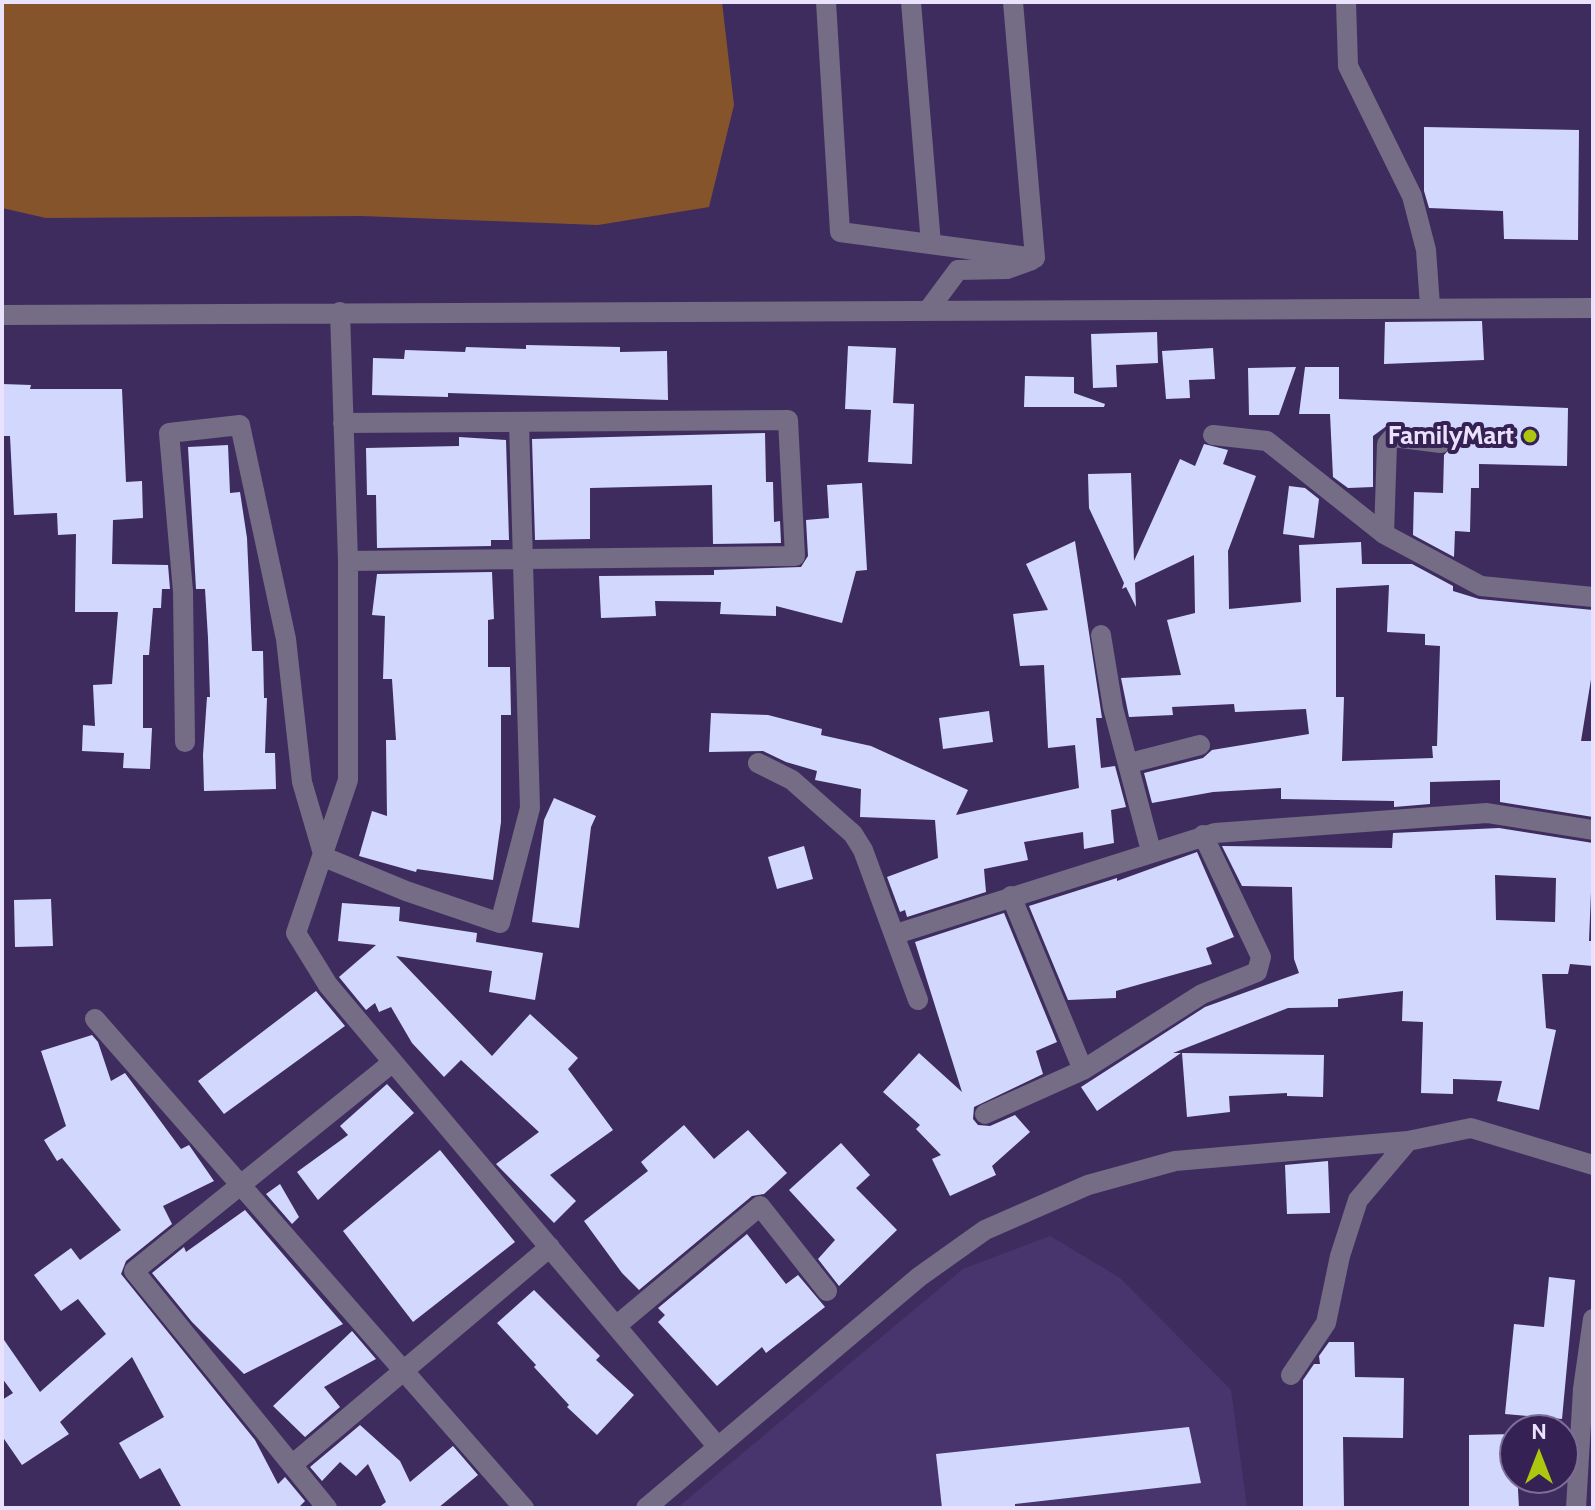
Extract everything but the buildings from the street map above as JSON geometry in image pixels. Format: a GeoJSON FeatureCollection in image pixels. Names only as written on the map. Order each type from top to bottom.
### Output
{"type":"FeatureCollection","features":[{"type":"Feature","properties":{"kind":"street"},"geometry":{"type":"LineString","coordinates":[[826,2],[840,232],[1035,258]]}},
{"type":"Feature","properties":{"kind":"street"},"geometry":{"type":"LineString","coordinates":[[911,2],[931,244]]}},
{"type":"Feature","properties":{"kind":"street"},"geometry":{"type":"LineString","coordinates":[[1013,2],[1035,258]]}},
{"type":"Feature","properties":{"kind":"street"},"geometry":{"type":"LineString","coordinates":[[1346,2],[1348,66],[1412,196],[1426,250],[1430,306]]}},
{"type":"Feature","properties":{"kind":"street"},"geometry":{"type":"LineString","coordinates":[[929,309],[958,270],[1007,269],[1035,258]]}},
{"type":"Feature","properties":{"kind":"street"},"geometry":{"type":"LineString","coordinates":[[2,315],[1430,306],[1593,308]]}},
{"type":"Feature","properties":{"kind":"street"},"geometry":{"type":"LineString","coordinates":[[340,312],[348,561],[348,780],[296,933],[328,985],[718,1447]]}},
{"type":"Feature","properties":{"kind":"street"},"geometry":{"type":"LineString","coordinates":[[343,423],[788,420],[795,556],[348,561]]}},
{"type":"Feature","properties":{"kind":"street"},"geometry":{"type":"LineString","coordinates":[[324,857],[406,891],[500,923],[530,808],[519,422]]}},
{"type":"Feature","properties":{"kind":"street"},"geometry":{"type":"LineString","coordinates":[[185,742],[183,591],[169,433],[240,425],[286,639],[302,782],[324,857]]}},
{"type":"Feature","properties":{"kind":"street"},"geometry":{"type":"LineString","coordinates":[[1213,435],[1267,441],[1384,534],[1481,586],[1593,597]]}},
{"type":"Feature","properties":{"kind":"street"},"geometry":{"type":"LineString","coordinates":[[1384,534],[1387,444],[1393,437],[1441,443]]}},
{"type":"Feature","properties":{"kind":"street"},"geometry":{"type":"LineString","coordinates":[[1101,635],[1113,708],[1151,851]]}},
{"type":"Feature","properties":{"kind":"street"},"geometry":{"type":"LineString","coordinates":[[1130,763],[1200,745]]}},
{"type":"Feature","properties":{"kind":"street"},"geometry":{"type":"LineString","coordinates":[[758,763],[792,780],[853,834],[863,850],[896,934],[918,1000]]}},
{"type":"Feature","properties":{"kind":"street"},"geometry":{"type":"LineString","coordinates":[[896,934],[1203,835],[1487,813],[1593,830]]}},
{"type":"Feature","properties":{"kind":"street"},"geometry":{"type":"LineString","coordinates":[[985,1114],[1083,1070],[1202,994],[1257,972],[1261,957],[1203,835]]}},
{"type":"Feature","properties":{"kind":"street"},"geometry":{"type":"LineString","coordinates":[[1011,896],[1083,1070]]}},
{"type":"Feature","properties":{"kind":"street"},"geometry":{"type":"LineString","coordinates":[[95,1019],[524,1508]]}},
{"type":"Feature","properties":{"kind":"street"},"geometry":{"type":"LineString","coordinates":[[327,1508],[134,1271],[393,1062]]}},
{"type":"Feature","properties":{"kind":"street"},"geometry":{"type":"LineString","coordinates":[[646,1508],[919,1277],[985,1230],[1042,1202],[1088,1185],[1175,1161],[1408,1141],[1471,1128],[1486,1130],[1593,1165]]}},
{"type":"Feature","properties":{"kind":"street"},"geometry":{"type":"LineString","coordinates":[[1291,1375],[1326,1323],[1340,1256],[1358,1200],[1408,1141]]}},
{"type":"Feature","properties":{"kind":"street"},"geometry":{"type":"LineString","coordinates":[[616,1326],[760,1206],[827,1291]]}},
{"type":"Feature","properties":{"kind":"street"},"geometry":{"type":"LineString","coordinates":[[292,1465],[550,1247]]}},
{"type":"Feature","properties":{"kind":"street"},"geometry":{"type":"LineString","coordinates":[[1576,1508],[1583,1389],[1593,1319]]}},
{"type":"Feature","properties":{"kind":"shaded area"},"geometry":{"type":"Polygon","coordinates":[[[2,2],[722,2],[734,105],[709,207],[598,225],[361,216],[46,218],[2,208],[2,2]]]}},
{"type":"Feature","properties":{"kind":"shaded area"},"geometry":{"type":"Polygon","coordinates":[[[1050,1236],[1120,1278],[1231,1390],[1247,1508],[677,1508],[963,1269],[1050,1236]]]}},
{"type":"Feature","properties":{"kind":"place","name":"FamilyMart"},"geometry":{"type":"Point","coordinates":[1530,436]}}]}
